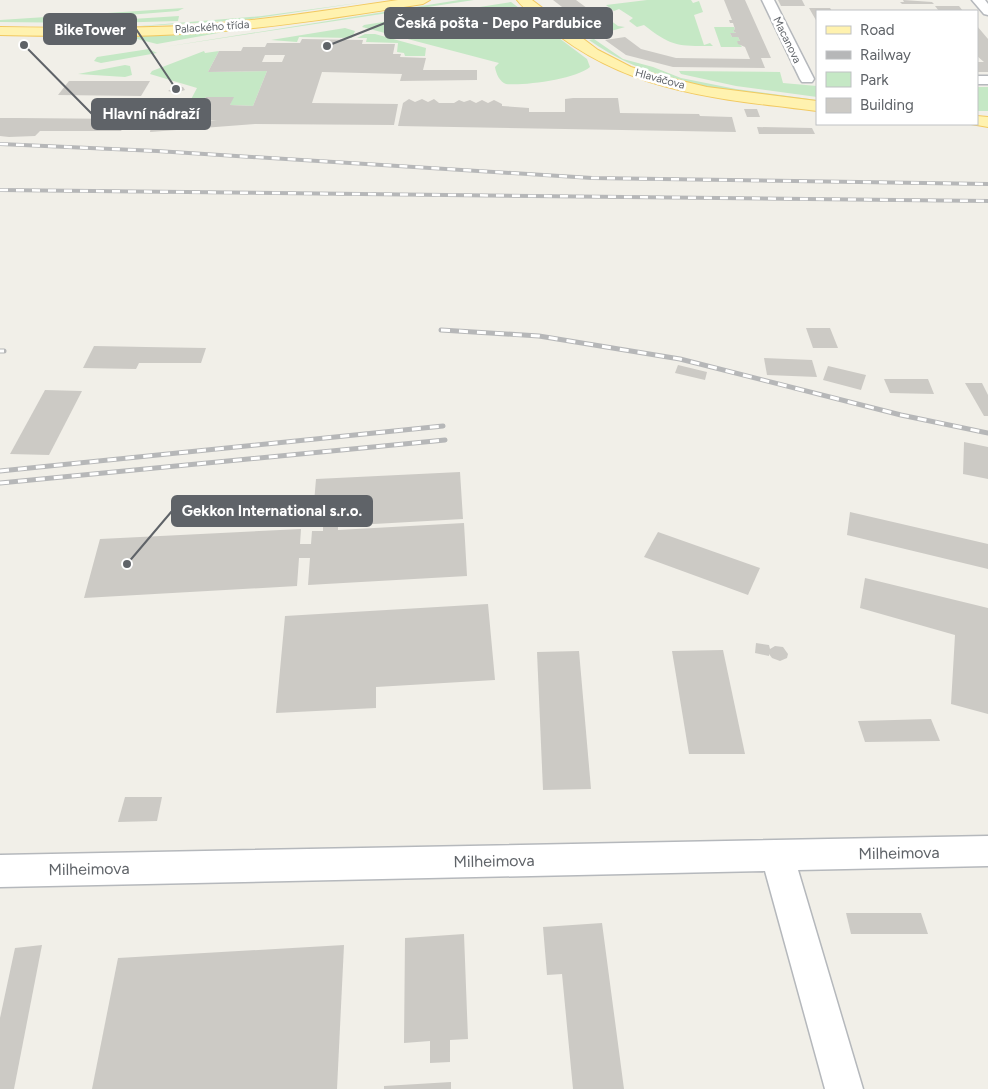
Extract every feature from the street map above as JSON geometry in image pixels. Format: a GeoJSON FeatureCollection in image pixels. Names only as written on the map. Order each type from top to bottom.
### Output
{"type":"FeatureCollection","features":[{"type":"Feature","properties":{"kind":"main road","name":"Palackého třída"},"geometry":{"type":"LineString","coordinates":[[0,31],[120,32],[196,29],[281,21],[423,0]]}},
{"type":"Feature","properties":{"kind":"main road","name":"Hlaváčova"},"geometry":{"type":"LineString","coordinates":[[524,0],[596,55],[623,69],[694,88],[816,106]]}},
{"type":"Feature","properties":{"kind":"street","name":"Macanova"},"geometry":{"type":"LineString","coordinates":[[768,0],[806,79]]}},
{"type":"Feature","properties":{"kind":"street"},"geometry":{"type":"LineString","coordinates":[[978,0],[988,11]]}},
{"type":"Feature","properties":{"kind":"street","name":"Milheimova"},"geometry":{"type":"LineString","coordinates":[[0,871],[988,851]]}},
{"type":"Feature","properties":{"kind":"street"},"geometry":{"type":"LineString","coordinates":[[777,855],[844,1089]]}},
{"type":"Feature","properties":{"kind":"green space"},"geometry":{"type":"Polygon","coordinates":[[[459,0],[474,0],[164,47],[459,0]]]}},
{"type":"Feature","properties":{"kind":"green space"},"geometry":{"type":"Polygon","coordinates":[[[647,0],[691,0],[693,3],[699,1],[703,12],[694,15],[704,45],[710,43],[713,46],[676,44],[662,38],[644,25],[637,27],[629,21],[633,18],[619,9],[614,11],[606,5],[647,0]]]}},
{"type":"Feature","properties":{"kind":"green space"},"geometry":{"type":"Polygon","coordinates":[[[365,2],[244,20],[128,27],[262,16],[365,2]]]}},
{"type":"Feature","properties":{"kind":"green space"},"geometry":{"type":"Polygon","coordinates":[[[511,2],[587,59],[590,67],[574,75],[550,81],[506,84],[500,80],[496,72],[495,67],[499,63],[362,27],[364,25],[511,2]]]}},
{"type":"Feature","properties":{"kind":"green space"},"geometry":{"type":"Polygon","coordinates":[[[184,8],[178,11],[103,17],[92,23],[0,22],[0,20],[184,8]]]}},
{"type":"Feature","properties":{"kind":"green space"},"geometry":{"type":"Polygon","coordinates":[[[179,16],[178,21],[108,23],[117,20],[179,16]]]}},
{"type":"Feature","properties":{"kind":"green space"},"geometry":{"type":"Polygon","coordinates":[[[586,20],[591,23],[610,20],[618,26],[625,27],[611,31],[607,28],[595,30],[599,33],[596,33],[580,22],[586,20]]]}},
{"type":"Feature","properties":{"kind":"green space"},"geometry":{"type":"Polygon","coordinates":[[[714,27],[734,27],[733,31],[736,33],[730,33],[732,37],[738,37],[740,41],[737,41],[742,47],[721,47],[714,27]]]}},
{"type":"Feature","properties":{"kind":"green space"},"geometry":{"type":"Polygon","coordinates":[[[345,28],[355,31],[352,38],[299,37],[297,42],[271,40],[345,28]]]}},
{"type":"Feature","properties":{"kind":"green space"},"geometry":{"type":"Polygon","coordinates":[[[235,30],[157,44],[129,37],[235,30]]]}},
{"type":"Feature","properties":{"kind":"green space"},"geometry":{"type":"Polygon","coordinates":[[[365,34],[375,34],[426,48],[425,56],[405,56],[404,53],[397,52],[398,43],[366,42],[367,38],[357,38],[365,34]]]}},
{"type":"Feature","properties":{"kind":"green space"},"geometry":{"type":"Polygon","coordinates":[[[594,39],[623,59],[653,67],[681,78],[736,89],[816,100],[816,102],[728,91],[669,78],[614,56],[589,40],[594,39]]]}},
{"type":"Feature","properties":{"kind":"green space"},"geometry":{"type":"Polygon","coordinates":[[[149,49],[157,53],[101,63],[94,61],[97,57],[149,49]]]}},
{"type":"Feature","properties":{"kind":"green space"},"geometry":{"type":"Polygon","coordinates":[[[204,51],[205,53],[219,51],[208,72],[267,71],[253,106],[230,105],[233,97],[206,97],[202,105],[188,105],[197,88],[150,74],[152,71],[204,51]]]}},
{"type":"Feature","properties":{"kind":"green space"},"geometry":{"type":"Polygon","coordinates":[[[125,65],[130,66],[132,75],[125,77],[78,74],[125,65]]]}},
{"type":"Feature","properties":{"kind":"green space"},"geometry":{"type":"Polygon","coordinates":[[[679,71],[780,72],[783,83],[816,86],[816,97],[736,86],[681,74],[679,71]]]}},
{"type":"Feature","properties":{"kind":"green space"},"geometry":{"type":"Polygon","coordinates":[[[978,87],[988,87],[988,111],[978,111],[978,87]]]}},
{"type":"Feature","properties":{"kind":"building"},"geometry":{"type":"Polygon","coordinates":[[[553,0],[576,0],[595,14],[575,17],[553,0]]]}},
{"type":"Feature","properties":{"kind":"building"},"geometry":{"type":"Polygon","coordinates":[[[724,0],[745,0],[771,58],[761,58],[765,68],[673,67],[626,55],[605,40],[625,37],[641,49],[676,58],[750,59],[745,47],[738,44],[737,41],[740,41],[738,37],[732,37],[730,33],[736,33],[733,31],[735,29],[733,23],[730,23],[729,20],[732,20],[724,0]]]}},
{"type":"Feature","properties":{"kind":"building"},"geometry":{"type":"Polygon","coordinates":[[[778,0],[802,0],[805,6],[781,6],[778,0]]]}},
{"type":"Feature","properties":{"kind":"building"},"geometry":{"type":"Polygon","coordinates":[[[903,0],[932,2],[934,4],[902,4],[900,2],[904,2],[903,0]]]}},
{"type":"Feature","properties":{"kind":"building"},"geometry":{"type":"Polygon","coordinates":[[[935,6],[959,6],[962,10],[938,10],[935,6]]]}},
{"type":"Feature","properties":{"kind":"building"},"geometry":{"type":"Polygon","coordinates":[[[809,8],[830,8],[831,10],[816,10],[816,20],[809,8]]]}},
{"type":"Feature","properties":{"kind":"building"},"geometry":{"type":"Polygon","coordinates":[[[978,27],[988,39],[988,72],[978,72],[978,62],[984,62],[978,57],[978,27]]]}},
{"type":"Feature","properties":{"kind":"building"},"geometry":{"type":"Polygon","coordinates":[[[302,39],[363,40],[362,44],[395,44],[393,54],[401,54],[400,57],[426,58],[423,70],[477,70],[477,80],[400,81],[402,74],[322,72],[312,103],[398,104],[394,125],[255,124],[150,132],[151,126],[217,120],[180,120],[188,105],[202,105],[206,97],[234,97],[230,105],[253,106],[267,71],[208,72],[219,51],[241,51],[243,47],[265,47],[267,43],[300,43],[302,39]],[[265,55],[262,62],[282,62],[285,55],[265,55]]]}},
{"type":"Feature","properties":{"kind":"building"},"geometry":{"type":"Polygon","coordinates":[[[69,81],[150,81],[141,96],[58,95],[69,81]]]}},
{"type":"Feature","properties":{"kind":"building"},"geometry":{"type":"Polygon","coordinates":[[[176,86],[183,87],[185,90],[176,93],[168,91],[176,86]]]}},
{"type":"Feature","properties":{"kind":"building"},"geometry":{"type":"Polygon","coordinates":[[[618,98],[620,113],[699,114],[700,116],[732,117],[736,132],[398,126],[403,103],[409,99],[415,102],[422,99],[428,102],[434,99],[439,103],[470,100],[476,103],[482,100],[488,103],[494,100],[502,104],[502,106],[529,108],[529,112],[565,112],[565,99],[618,98]]]}},
{"type":"Feature","properties":{"kind":"building"},"geometry":{"type":"Polygon","coordinates":[[[744,109],[757,109],[760,117],[747,117],[744,109]]]}},
{"type":"Feature","properties":{"kind":"building"},"geometry":{"type":"Polygon","coordinates":[[[0,118],[129,119],[121,131],[40,131],[35,136],[9,137],[0,136],[0,118]]]}},
{"type":"Feature","properties":{"kind":"building"},"geometry":{"type":"Polygon","coordinates":[[[757,127],[812,128],[815,134],[759,134],[757,127]]]}},
{"type":"Feature","properties":{"kind":"building"},"geometry":{"type":"Polygon","coordinates":[[[806,328],[830,328],[838,348],[813,348],[806,328]]]}},
{"type":"Feature","properties":{"kind":"building"},"geometry":{"type":"Polygon","coordinates":[[[94,346],[206,348],[201,363],[139,363],[136,369],[83,368],[94,346]]]}},
{"type":"Feature","properties":{"kind":"building"},"geometry":{"type":"Polygon","coordinates":[[[764,358],[812,360],[817,377],[767,375],[764,358]]]}},
{"type":"Feature","properties":{"kind":"building"},"geometry":{"type":"Polygon","coordinates":[[[678,365],[707,372],[705,380],[675,373],[678,365]]]}},
{"type":"Feature","properties":{"kind":"building"},"geometry":{"type":"Polygon","coordinates":[[[828,366],[866,375],[861,390],[823,380],[828,366]]]}},
{"type":"Feature","properties":{"kind":"building"},"geometry":{"type":"Polygon","coordinates":[[[884,379],[928,379],[934,394],[890,393],[884,379]]]}},
{"type":"Feature","properties":{"kind":"building"},"geometry":{"type":"Polygon","coordinates":[[[965,383],[982,383],[988,395],[988,416],[984,416],[965,383]]]}},
{"type":"Feature","properties":{"kind":"building"},"geometry":{"type":"Polygon","coordinates":[[[45,390],[82,391],[49,455],[10,454],[45,390]]]}},
{"type":"Feature","properties":{"kind":"building"},"geometry":{"type":"Polygon","coordinates":[[[964,442],[988,447],[988,479],[963,474],[964,442]]]}},
{"type":"Feature","properties":{"kind":"building"},"geometry":{"type":"Polygon","coordinates":[[[460,472],[463,519],[338,526],[338,530],[464,523],[467,576],[308,585],[310,558],[299,558],[297,586],[84,598],[100,539],[301,529],[300,544],[311,544],[312,531],[323,531],[323,526],[312,527],[316,479],[460,472]]]}},
{"type":"Feature","properties":{"kind":"building"},"geometry":{"type":"Polygon","coordinates":[[[850,512],[988,544],[988,569],[847,535],[850,512]]]}},
{"type":"Feature","properties":{"kind":"building"},"geometry":{"type":"Polygon","coordinates":[[[658,532],[760,568],[748,595],[644,557],[658,532]]]}},
{"type":"Feature","properties":{"kind":"building"},"geometry":{"type":"Polygon","coordinates":[[[865,578],[988,608],[988,714],[951,704],[955,635],[860,608],[865,578]]]}},
{"type":"Feature","properties":{"kind":"building"},"geometry":{"type":"Polygon","coordinates":[[[488,604],[495,680],[376,687],[376,708],[276,713],[285,616],[488,604]]]}},
{"type":"Feature","properties":{"kind":"building"},"geometry":{"type":"Polygon","coordinates":[[[756,643],[769,645],[770,649],[775,646],[783,647],[788,654],[787,658],[780,661],[772,658],[769,654],[769,656],[755,653],[756,643]]]}},
{"type":"Feature","properties":{"kind":"building"},"geometry":{"type":"Polygon","coordinates":[[[723,650],[745,754],[689,754],[672,651],[723,650]]]}},
{"type":"Feature","properties":{"kind":"building"},"geometry":{"type":"Polygon","coordinates":[[[579,651],[591,789],[543,790],[537,652],[579,651]]]}},
{"type":"Feature","properties":{"kind":"building"},"geometry":{"type":"Polygon","coordinates":[[[931,719],[940,741],[865,742],[858,721],[931,719]]]}},
{"type":"Feature","properties":{"kind":"building"},"geometry":{"type":"Polygon","coordinates":[[[125,797],[162,797],[157,821],[118,822],[125,797]]]}},
{"type":"Feature","properties":{"kind":"building"},"geometry":{"type":"Polygon","coordinates":[[[846,913],[921,913],[928,934],[851,934],[846,913]]]}},
{"type":"Feature","properties":{"kind":"building"},"geometry":{"type":"Polygon","coordinates":[[[602,923],[624,1089],[573,1089],[562,974],[547,975],[543,927],[602,923]]]}},
{"type":"Feature","properties":{"kind":"building"},"geometry":{"type":"Polygon","coordinates":[[[464,934],[468,1039],[450,1040],[450,1062],[430,1063],[430,1041],[404,1043],[405,938],[464,934]]]}},
{"type":"Feature","properties":{"kind":"building"},"geometry":{"type":"Polygon","coordinates":[[[42,945],[14,1089],[0,1089],[0,1018],[15,948],[42,945]]]}},
{"type":"Feature","properties":{"kind":"building"},"geometry":{"type":"Polygon","coordinates":[[[344,945],[337,1089],[92,1089],[118,958],[344,945]]]}},
{"type":"Feature","properties":{"kind":"building"},"geometry":{"type":"Polygon","coordinates":[[[451,1082],[451,1089],[384,1089],[384,1086],[451,1082]]]}},
{"type":"Feature","properties":{"kind":"railway"},"geometry":{"type":"LineString","coordinates":[[0,144],[157,151],[592,178],[988,184]]}},
{"type":"Feature","properties":{"kind":"railway"},"geometry":{"type":"LineString","coordinates":[[0,190],[988,201]]}},
{"type":"Feature","properties":{"kind":"railway"},"geometry":{"type":"LineString","coordinates":[[441,330],[539,336],[680,359],[901,415],[988,433]]}},
{"type":"Feature","properties":{"kind":"railway"},"geometry":{"type":"LineString","coordinates":[[0,471],[443,426]]}},
{"type":"Feature","properties":{"kind":"railway"},"geometry":{"type":"LineString","coordinates":[[0,483],[445,440]]}},
{"type":"Feature","properties":{"kind":"place","name":"Hlavní nádraží"},"geometry":{"type":"Point","coordinates":[24,45]}},
{"type":"Feature","properties":{"kind":"place","name":"Česká pošta - Depo Pardubice"},"geometry":{"type":"Point","coordinates":[327,46]}},
{"type":"Feature","properties":{"kind":"place","name":"BikeTower"},"geometry":{"type":"Point","coordinates":[176,89]}},
{"type":"Feature","properties":{"kind":"place","name":"Gekkon International s.r.o."},"geometry":{"type":"Point","coordinates":[127,564]}}]}
